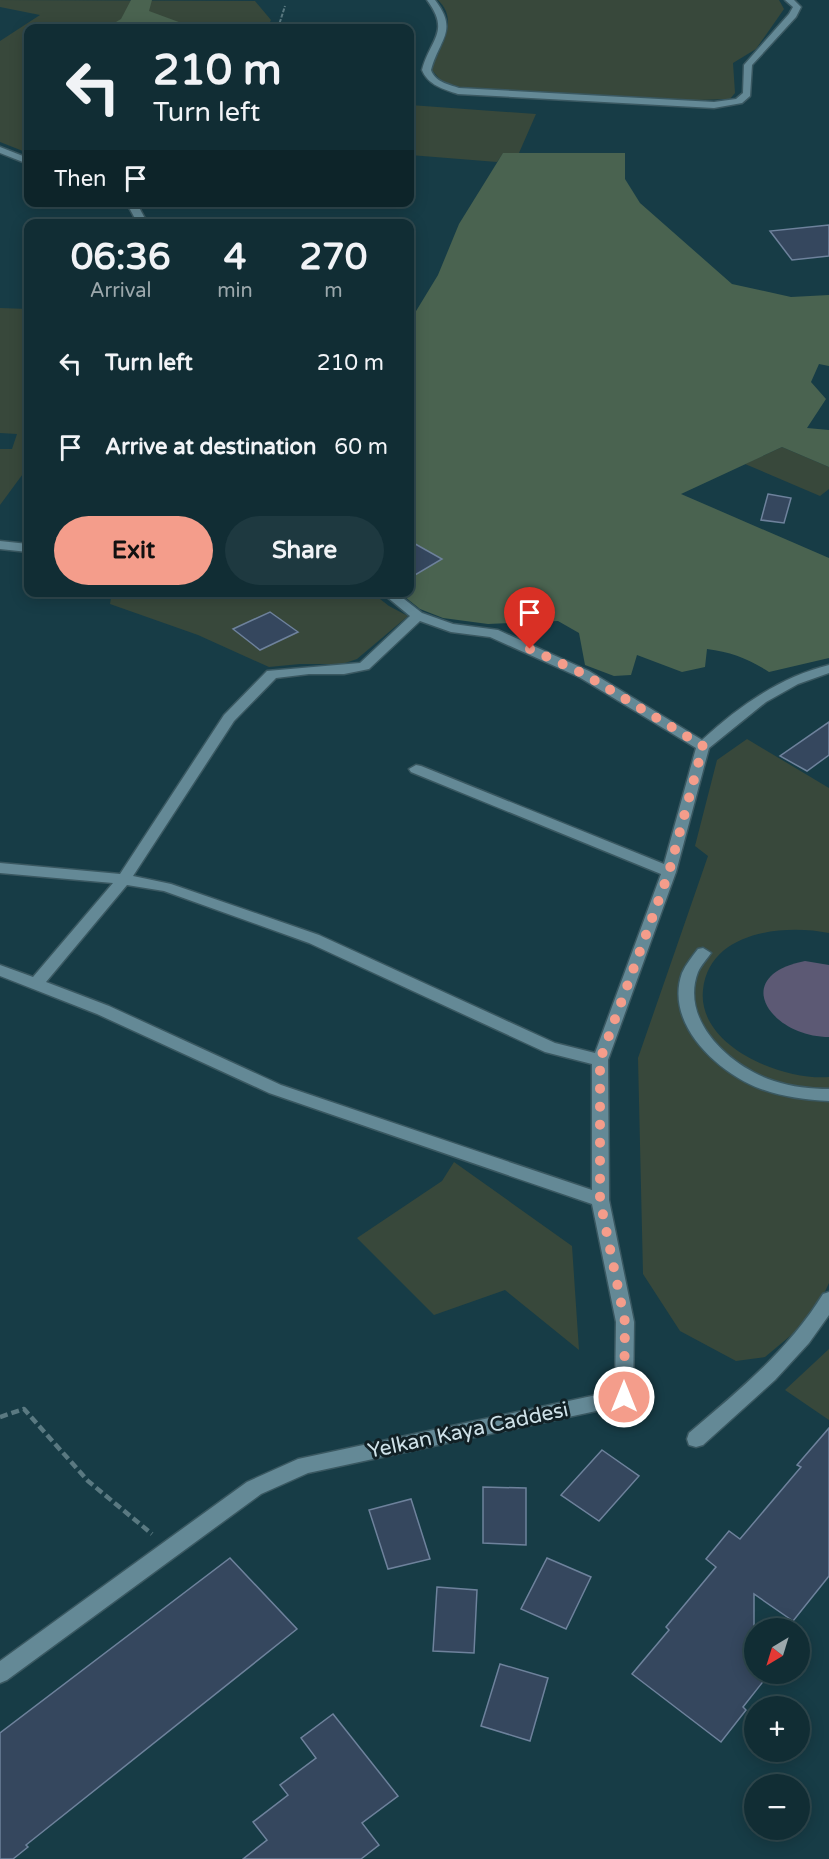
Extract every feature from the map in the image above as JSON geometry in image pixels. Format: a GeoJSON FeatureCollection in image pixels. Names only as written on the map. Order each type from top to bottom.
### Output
{"type":"FeatureCollection","features":[{"type":"Feature","properties":{"kind":"street"},"geometry":{"type":"LineString","coordinates":[[431,0],[443,21],[441,35],[429,62],[427,73],[430,79],[438,85],[458,91],[706,105],[739,102],[747,94],[748,65],[793,15],[797,7],[789,0]]}},
{"type":"Feature","properties":{"kind":"street"},"geometry":{"type":"LineString","coordinates":[[0,150],[24,159]]}},
{"type":"Feature","properties":{"kind":"street"},"geometry":{"type":"LineString","coordinates":[[0,545],[24,548]]}},
{"type":"Feature","properties":{"kind":"street"},"geometry":{"type":"LineString","coordinates":[[393,597],[418,616],[451,628],[493,633],[584,674],[703,746],[737,716],[803,676],[829,669]]}},
{"type":"Feature","properties":{"kind":"street"},"geometry":{"type":"LineString","coordinates":[[36,984],[124,879],[229,718],[272,674],[309,670],[344,670],[364,666],[418,616]]}},
{"type":"Feature","properties":{"kind":"street","name":"Yelkan Kaya Caddesi"},"geometry":{"type":"LineString","coordinates":[[0,1673],[169,1548],[255,1488],[305,1465],[624,1397],[625,1322],[600,1200],[600,1060],[669,872],[703,746]]}},
{"type":"Feature","properties":{"kind":"street"},"geometry":{"type":"LineString","coordinates":[[416,769],[669,872]]}},
{"type":"Feature","properties":{"kind":"street"},"geometry":{"type":"LineString","coordinates":[[0,868],[124,879],[166,887],[314,939],[550,1048],[600,1060]]}},
{"type":"Feature","properties":{"kind":"street"},"geometry":{"type":"LineString","coordinates":[[703,953],[691,972],[686,996],[690,1020],[710,1047],[736,1069],[757,1081],[794,1092],[829,1095]]}},
{"type":"Feature","properties":{"kind":"street"},"geometry":{"type":"LineString","coordinates":[[0,970],[103,1010],[275,1089],[600,1200]]}},
{"type":"Feature","properties":{"kind":"street"},"geometry":{"type":"LineString","coordinates":[[696,1439],[774,1370],[822,1313],[829,1299]]}},
{"type":"Feature","properties":{"kind":"path"},"geometry":{"type":"LineString","coordinates":[[279,24],[285,6]]}},
{"type":"Feature","properties":{"kind":"path"},"geometry":{"type":"LineString","coordinates":[[0,1418],[24,1409],[88,1481],[169,1548]]}},
{"type":"Feature","properties":{"kind":"green space"},"geometry":{"type":"Polygon","coordinates":[[[0,0],[255,1],[271,20],[269,24],[26,24],[40,15],[0,7],[0,0]]]}},
{"type":"Feature","properties":{"kind":"green space"},"geometry":{"type":"Polygon","coordinates":[[[131,0],[152,0],[149,11],[184,24],[113,24],[121,19],[131,0]]]}},
{"type":"Feature","properties":{"kind":"green space"},"geometry":{"type":"Polygon","coordinates":[[[438,0],[779,0],[784,9],[756,49],[733,63],[735,93],[730,99],[666,101],[458,88],[443,83],[431,69],[443,43],[448,25],[444,8],[438,0]]]}},
{"type":"Feature","properties":{"kind":"green space"},"geometry":{"type":"Polygon","coordinates":[[[24,25],[24,151],[0,142],[0,41],[24,25]]]}},
{"type":"Feature","properties":{"kind":"green space"},"geometry":{"type":"Polygon","coordinates":[[[414,105],[536,114],[519,153],[503,154],[497,162],[414,155],[414,105]]]}},
{"type":"Feature","properties":{"kind":"green space"},"geometry":{"type":"Polygon","coordinates":[[[503,153],[625,153],[625,179],[640,203],[732,284],[791,297],[829,295],[829,366],[819,364],[811,382],[826,399],[807,428],[829,430],[829,467],[782,447],[681,494],[829,558],[829,658],[769,672],[740,657],[707,649],[705,667],[682,672],[637,655],[631,675],[614,676],[585,665],[579,633],[558,621],[488,624],[443,618],[420,609],[405,597],[414,597],[414,314],[438,275],[459,224],[503,153]]]}},
{"type":"Feature","properties":{"kind":"green space"},"geometry":{"type":"Polygon","coordinates":[[[0,308],[24,309],[24,472],[0,505],[0,449],[12,449],[17,434],[0,433],[0,308]]]}},
{"type":"Feature","properties":{"kind":"green space"},"geometry":{"type":"Polygon","coordinates":[[[782,447],[829,467],[829,489],[820,496],[745,464],[782,447]]]}},
{"type":"Feature","properties":{"kind":"green space"},"geometry":{"type":"Polygon","coordinates":[[[111,597],[377,597],[408,616],[357,659],[342,664],[269,667],[198,635],[110,604],[111,597]],[[233,629],[260,650],[297,632],[233,629]]]}},
{"type":"Feature","properties":{"kind":"green space"},"geometry":{"type":"Polygon","coordinates":[[[747,739],[829,788],[829,933],[811,930],[771,932],[751,936],[734,944],[719,955],[708,970],[703,990],[705,1010],[714,1028],[728,1044],[747,1056],[789,1073],[810,1077],[829,1077],[829,1283],[813,1317],[765,1357],[736,1361],[680,1331],[643,1274],[638,1058],[708,856],[695,846],[717,760],[747,739]]]}},
{"type":"Feature","properties":{"kind":"green space"},"geometry":{"type":"Polygon","coordinates":[[[454,1162],[572,1246],[579,1350],[505,1290],[434,1315],[357,1238],[442,1181],[454,1162]]]}},
{"type":"Feature","properties":{"kind":"green space"},"geometry":{"type":"Polygon","coordinates":[[[829,1349],[829,1420],[785,1390],[829,1349]]]}},
{"type":"Feature","properties":{"kind":"shaded area"},"geometry":{"type":"Polygon","coordinates":[[[805,961],[829,965],[829,1037],[808,1034],[790,1027],[776,1017],[766,1005],[763,992],[768,979],[782,969],[805,961]]]}},
{"type":"Feature","properties":{"kind":"building"},"geometry":{"type":"Polygon","coordinates":[[[829,225],[829,256],[792,260],[770,231],[829,225]]]}},
{"type":"Feature","properties":{"kind":"building"},"geometry":{"type":"Polygon","coordinates":[[[768,494],[791,498],[784,523],[761,520],[768,494]]]}},
{"type":"Feature","properties":{"kind":"building"},"geometry":{"type":"Polygon","coordinates":[[[414,543],[442,559],[414,576],[414,543]]]}},
{"type":"Feature","properties":{"kind":"building"},"geometry":{"type":"Polygon","coordinates":[[[270,612],[298,632],[260,650],[233,629],[270,612]]]}},
{"type":"Feature","properties":{"kind":"building"},"geometry":{"type":"Polygon","coordinates":[[[829,722],[829,755],[807,771],[780,756],[829,722]]]}},
{"type":"Feature","properties":{"kind":"building"},"geometry":{"type":"Polygon","coordinates":[[[829,1428],[829,1576],[795,1618],[789,1618],[754,1594],[754,1618],[744,1618],[744,1684],[761,1684],[752,1696],[744,1696],[744,1713],[721,1742],[632,1674],[669,1630],[666,1627],[716,1567],[706,1559],[729,1531],[740,1539],[801,1467],[797,1465],[829,1428]]]}},
{"type":"Feature","properties":{"kind":"building"},"geometry":{"type":"Polygon","coordinates":[[[602,1450],[639,1476],[599,1521],[561,1495],[602,1450]]]}},
{"type":"Feature","properties":{"kind":"building"},"geometry":{"type":"Polygon","coordinates":[[[483,1487],[526,1488],[526,1545],[483,1543],[483,1487]]]}},
{"type":"Feature","properties":{"kind":"building"},"geometry":{"type":"Polygon","coordinates":[[[411,1499],[430,1559],[388,1569],[369,1510],[411,1499]]]}},
{"type":"Feature","properties":{"kind":"building"},"geometry":{"type":"Polygon","coordinates":[[[230,1558],[297,1629],[26,1845],[28,1847],[13,1859],[0,1859],[0,1733],[230,1558]]]}},
{"type":"Feature","properties":{"kind":"building"},"geometry":{"type":"Polygon","coordinates":[[[547,1558],[591,1577],[566,1629],[521,1609],[547,1558]]]}},
{"type":"Feature","properties":{"kind":"building"},"geometry":{"type":"Polygon","coordinates":[[[437,1587],[477,1590],[474,1653],[433,1651],[437,1587]]]}},
{"type":"Feature","properties":{"kind":"building"},"geometry":{"type":"Polygon","coordinates":[[[500,1664],[548,1678],[530,1741],[481,1726],[500,1664]]]}},
{"type":"Feature","properties":{"kind":"building"},"geometry":{"type":"Polygon","coordinates":[[[333,1714],[398,1796],[362,1823],[379,1845],[361,1859],[243,1859],[267,1840],[253,1822],[288,1795],[280,1785],[316,1758],[301,1738],[333,1714]]]}},
{"type":"Feature","properties":{"kind":"route"},"geometry":{"type":"LineString","coordinates":[[530,649],[584,674],[703,746],[669,872],[600,1060],[600,1200],[625,1322],[624,1397]]}}]}
